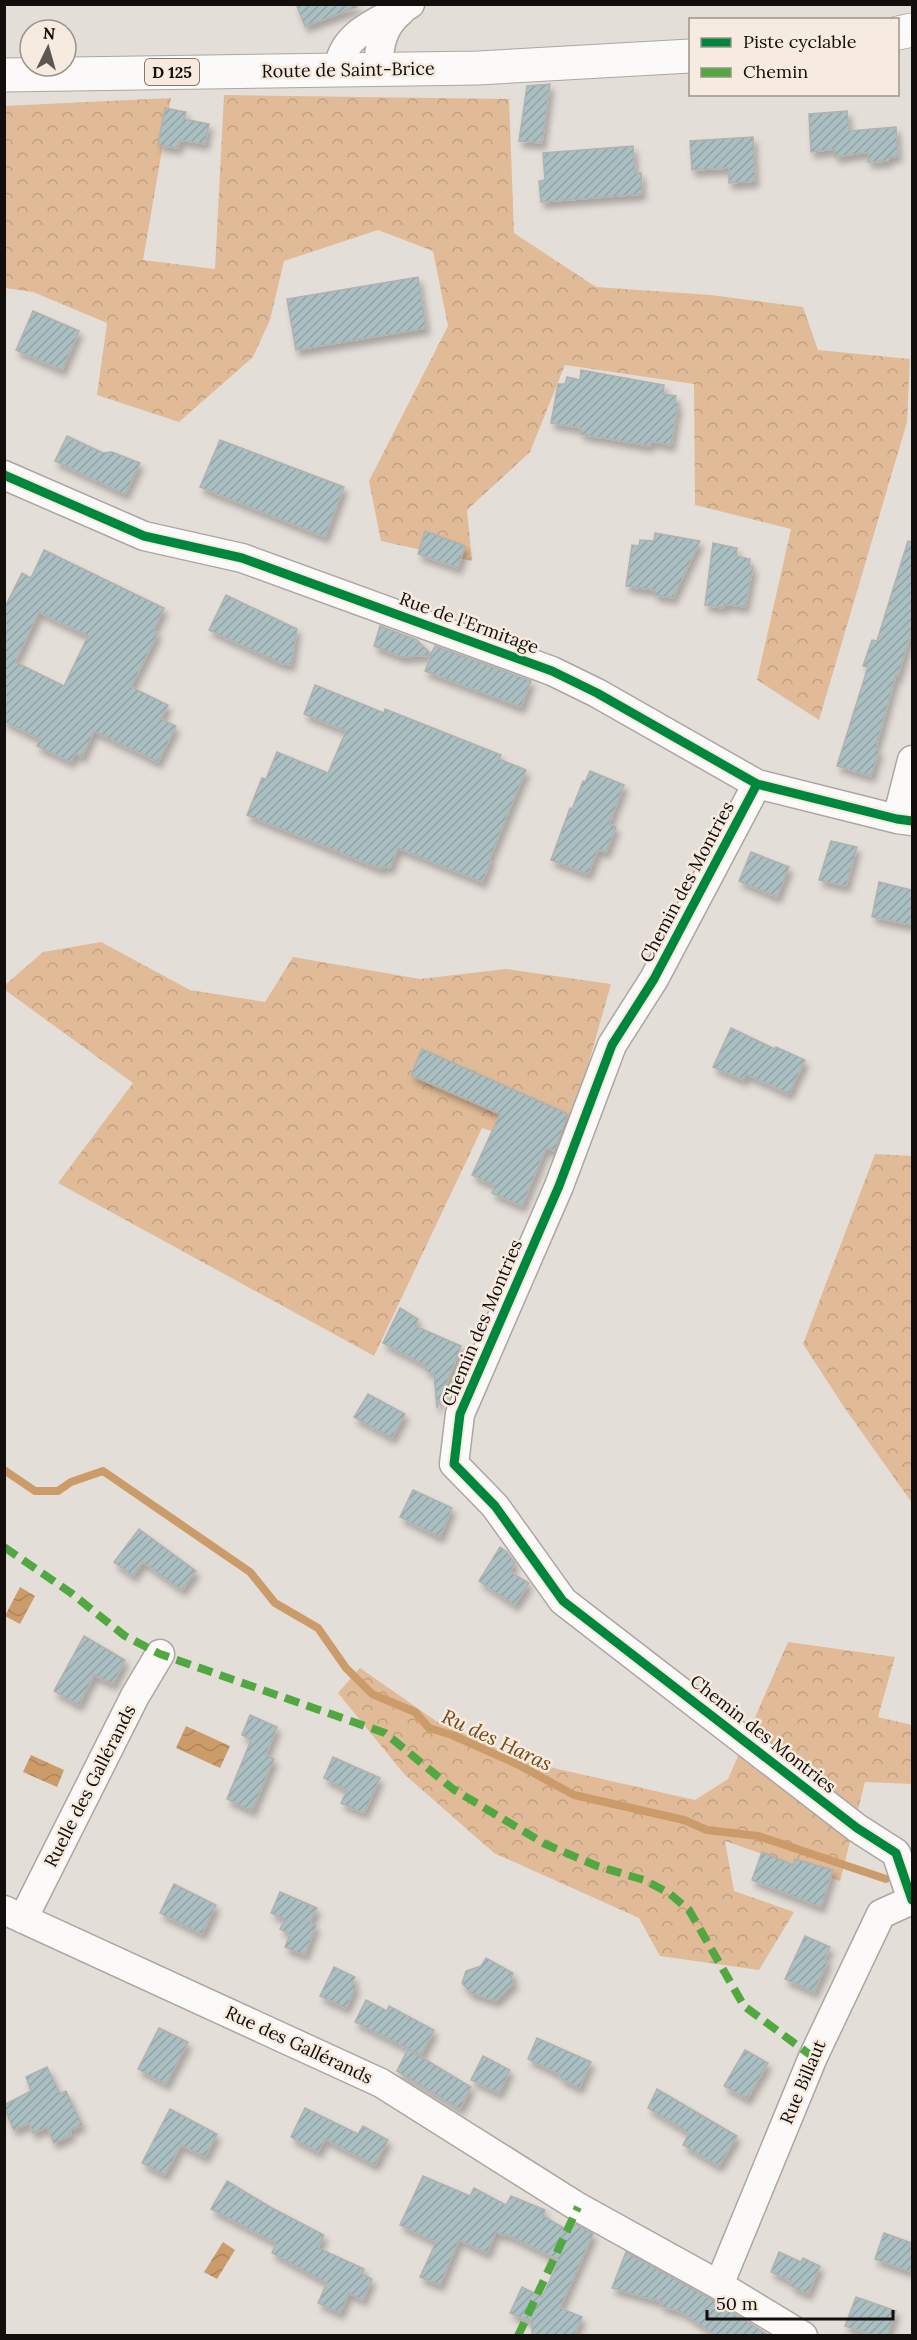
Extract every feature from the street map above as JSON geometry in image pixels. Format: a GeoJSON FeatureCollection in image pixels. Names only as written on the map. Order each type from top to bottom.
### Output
{"type":"FeatureCollection","features":[{"type":"Feature","properties":{"kind":"main road","name":"Route de Saint-Brice"},"geometry":{"type":"LineString","coordinates":[[4,75],[478,68],[689,56]]}},
{"type":"Feature","properties":{"kind":"street"},"geometry":{"type":"LineString","coordinates":[[378,69],[384,31],[392,18],[408,6]]}},
{"type":"Feature","properties":{"kind":"street"},"geometry":{"type":"LineString","coordinates":[[339,70],[341,52],[351,40],[363,30],[408,6]]}},
{"type":"Feature","properties":{"kind":"street","name":"Rue de l'Ermitage"},"geometry":{"type":"LineString","coordinates":[[4,475],[144,536],[242,558],[552,671],[597,693],[757,784],[905,820]]}},
{"type":"Feature","properties":{"kind":"street"},"geometry":{"type":"LineString","coordinates":[[905,820],[912,760]]}},
{"type":"Feature","properties":{"kind":"street","name":"Chemin des Montries"},"geometry":{"type":"LineString","coordinates":[[757,784],[654,979],[612,1045],[559,1186],[460,1414],[454,1464],[495,1506],[563,1601],[857,1828],[896,1853],[912,1900]]}},
{"type":"Feature","properties":{"kind":"street","name":"Ruelle des Gallérands"},"geometry":{"type":"LineString","coordinates":[[14,1914],[160,1654]]}},
{"type":"Feature","properties":{"kind":"street","name":"Rue Billaut"},"geometry":{"type":"LineString","coordinates":[[718,2285],[813,2057],[881,1914],[912,1900]]}},
{"type":"Feature","properties":{"kind":"street","name":"Rue des Gallérands"},"geometry":{"type":"LineString","coordinates":[[14,1914],[381,2083],[578,2207],[718,2285],[803,2336]]}},
{"type":"Feature","properties":{"kind":"green space"},"geometry":{"type":"Polygon","coordinates":[[[224,95],[509,99],[514,233],[596,287],[711,295],[803,307],[818,350],[910,359],[907,422],[819,720],[757,680],[791,529],[695,505],[694,384],[565,365],[530,452],[467,510],[472,561],[381,541],[369,481],[448,326],[433,251],[378,230],[284,261],[270,320],[253,357],[179,422],[97,395],[107,323],[33,292],[5,288],[4,106],[171,98],[143,260],[215,269],[224,95]]]}},
{"type":"Feature","properties":{"kind":"green space"},"geometry":{"type":"Polygon","coordinates":[[[101,942],[190,990],[265,1002],[293,957],[420,979],[506,969],[611,984],[563,1154],[482,1128],[374,1356],[58,1183],[133,1083],[5,990],[5,985],[43,952],[101,942]]]}},
{"type":"Feature","properties":{"kind":"green space"},"geometry":{"type":"Polygon","coordinates":[[[875,1154],[912,1156],[912,1503],[844,1407],[803,1344],[875,1154]]]}},
{"type":"Feature","properties":{"kind":"green space"},"geometry":{"type":"Polygon","coordinates":[[[788,1642],[895,1657],[878,1717],[912,1725],[912,1784],[865,1782],[840,1881],[725,1841],[734,1891],[794,1912],[759,1970],[660,1956],[639,1918],[494,1853],[404,1774],[338,1693],[360,1668],[436,1721],[527,1762],[695,1800],[728,1779],[788,1642]]]}},
{"type":"Feature","properties":{"kind":"water"},"geometry":{"type":"Polygon","coordinates":[[[20,1587],[35,1596],[20,1624],[5,1616],[20,1587]]]}},
{"type":"Feature","properties":{"kind":"water"},"geometry":{"type":"Polygon","coordinates":[[[186,1726],[230,1746],[220,1768],[176,1748],[186,1726]]]}},
{"type":"Feature","properties":{"kind":"water"},"geometry":{"type":"Polygon","coordinates":[[[31,1755],[64,1770],[57,1787],[23,1772],[31,1755]]]}},
{"type":"Feature","properties":{"kind":"water"},"geometry":{"type":"Polygon","coordinates":[[[223,2242],[235,2250],[217,2279],[204,2272],[223,2242]]]}},
{"type":"Feature","properties":{"kind":"building"},"geometry":{"type":"Polygon","coordinates":[[[296,4],[357,4],[357,7],[305,26],[296,4]]]}},
{"type":"Feature","properties":{"kind":"building"},"geometry":{"type":"Polygon","coordinates":[[[550,84],[542,143],[519,141],[527,86],[550,84]]]}},
{"type":"Feature","properties":{"kind":"building"},"geometry":{"type":"Polygon","coordinates":[[[165,108],[186,112],[184,119],[209,124],[205,144],[180,140],[178,148],[158,145],[165,108]]]}},
{"type":"Feature","properties":{"kind":"building"},"geometry":{"type":"Polygon","coordinates":[[[847,111],[849,131],[896,127],[898,156],[889,157],[888,161],[868,162],[868,152],[835,157],[835,149],[811,152],[809,114],[847,111]]]}},
{"type":"Feature","properties":{"kind":"building"},"geometry":{"type":"Polygon","coordinates":[[[753,137],[755,181],[729,183],[729,168],[692,170],[690,141],[753,137]]]}},
{"type":"Feature","properties":{"kind":"building"},"geometry":{"type":"Polygon","coordinates":[[[633,146],[635,173],[641,173],[642,194],[541,202],[539,181],[545,180],[543,153],[633,146]]]}},
{"type":"Feature","properties":{"kind":"building"},"geometry":{"type":"Polygon","coordinates":[[[418,277],[426,328],[296,350],[287,299],[418,277]]]}},
{"type":"Feature","properties":{"kind":"building"},"geometry":{"type":"Polygon","coordinates":[[[33,311],[79,331],[62,370],[16,350],[33,311]]]}},
{"type":"Feature","properties":{"kind":"building"},"geometry":{"type":"Polygon","coordinates":[[[581,370],[664,385],[663,394],[676,396],[675,403],[678,404],[671,445],[651,441],[650,446],[581,434],[581,428],[551,423],[558,384],[565,384],[567,377],[580,380],[581,370]]]}},
{"type":"Feature","properties":{"kind":"building"},"geometry":{"type":"Polygon","coordinates":[[[67,436],[103,453],[112,452],[140,463],[125,494],[55,461],[67,436]]]}},
{"type":"Feature","properties":{"kind":"building"},"geometry":{"type":"Polygon","coordinates":[[[220,440],[344,487],[325,537],[200,487],[220,440]]]}},
{"type":"Feature","properties":{"kind":"building"},"geometry":{"type":"Polygon","coordinates":[[[425,531],[465,546],[458,568],[418,554],[425,531]]]}},
{"type":"Feature","properties":{"kind":"building"},"geometry":{"type":"Polygon","coordinates":[[[655,533],[700,541],[673,598],[655,595],[655,590],[626,586],[632,545],[639,546],[640,540],[654,541],[655,533]]]}},
{"type":"Feature","properties":{"kind":"building"},"geometry":{"type":"Polygon","coordinates":[[[908,541],[912,542],[912,629],[898,676],[896,675],[875,750],[879,751],[871,776],[837,766],[868,667],[863,666],[872,640],[877,641],[908,541]]]}},
{"type":"Feature","properties":{"kind":"building"},"geometry":{"type":"Polygon","coordinates":[[[713,543],[737,548],[736,556],[750,559],[749,566],[753,567],[745,607],[724,604],[724,608],[705,605],[713,543]]]}},
{"type":"Feature","properties":{"kind":"building"},"geometry":{"type":"Polygon","coordinates":[[[44,550],[164,608],[153,631],[158,633],[131,687],[168,705],[161,719],[176,726],[158,762],[94,731],[82,757],[75,753],[71,762],[37,746],[40,739],[4,721],[4,609],[22,573],[31,578],[44,550]],[[39,612],[15,662],[64,686],[88,636],[39,612]]]}},
{"type":"Feature","properties":{"kind":"building"},"geometry":{"type":"Polygon","coordinates":[[[226,595],[297,629],[291,665],[280,663],[209,630],[226,595]]]}},
{"type":"Feature","properties":{"kind":"building"},"geometry":{"type":"Polygon","coordinates":[[[380,626],[417,640],[431,654],[435,646],[531,681],[521,707],[425,671],[431,655],[402,657],[374,646],[380,626]]]}},
{"type":"Feature","properties":{"kind":"building"},"geometry":{"type":"Polygon","coordinates":[[[315,685],[384,713],[385,709],[501,755],[499,759],[526,770],[482,882],[398,848],[390,868],[383,866],[381,869],[247,815],[262,778],[266,779],[277,752],[328,773],[346,731],[304,714],[315,685]]]}},
{"type":"Feature","properties":{"kind":"building"},"geometry":{"type":"Polygon","coordinates":[[[590,771],[624,785],[609,824],[616,827],[606,852],[598,850],[588,874],[551,860],[570,808],[572,809],[583,781],[585,782],[590,771]]]}},
{"type":"Feature","properties":{"kind":"building"},"geometry":{"type":"Polygon","coordinates":[[[831,841],[857,847],[846,886],[819,880],[831,841]]]}},
{"type":"Feature","properties":{"kind":"building"},"geometry":{"type":"Polygon","coordinates":[[[751,852],[789,867],[777,897],[739,881],[751,852]]]}},
{"type":"Feature","properties":{"kind":"building"},"geometry":{"type":"Polygon","coordinates":[[[879,882],[912,890],[912,925],[872,917],[879,882]]]}},
{"type":"Feature","properties":{"kind":"building"},"geometry":{"type":"Polygon","coordinates":[[[731,1028],[775,1049],[776,1047],[805,1060],[789,1094],[746,1074],[744,1080],[713,1067],[731,1028]]]}},
{"type":"Feature","properties":{"kind":"building"},"geometry":{"type":"Polygon","coordinates":[[[422,1049],[568,1114],[555,1151],[546,1148],[522,1206],[492,1193],[495,1186],[472,1175],[500,1114],[411,1075],[422,1049]]]}},
{"type":"Feature","properties":{"kind":"building"},"geometry":{"type":"Polygon","coordinates":[[[400,1308],[418,1319],[415,1326],[461,1346],[437,1408],[434,1374],[425,1370],[427,1366],[383,1343],[400,1308]]]}},
{"type":"Feature","properties":{"kind":"building"},"geometry":{"type":"Polygon","coordinates":[[[368,1394],[405,1414],[392,1438],[354,1417],[368,1394]]]}},
{"type":"Feature","properties":{"kind":"building"},"geometry":{"type":"Polygon","coordinates":[[[413,1490],[452,1508],[440,1537],[400,1517],[413,1490]]]}},
{"type":"Feature","properties":{"kind":"building"},"geometry":{"type":"Polygon","coordinates":[[[139,1529],[196,1571],[182,1590],[143,1562],[133,1576],[114,1562],[139,1529]]]}},
{"type":"Feature","properties":{"kind":"building"},"geometry":{"type":"Polygon","coordinates":[[[500,1547],[515,1563],[510,1572],[529,1583],[515,1605],[479,1581],[500,1547]]]}},
{"type":"Feature","properties":{"kind":"building"},"geometry":{"type":"Polygon","coordinates":[[[84,1636],[125,1660],[113,1684],[94,1675],[79,1705],[54,1691],[84,1636]]]}},
{"type":"Feature","properties":{"kind":"building"},"geometry":{"type":"Polygon","coordinates":[[[250,1715],[277,1727],[266,1755],[274,1759],[252,1811],[227,1799],[251,1740],[242,1735],[250,1715]]]}},
{"type":"Feature","properties":{"kind":"building"},"geometry":{"type":"Polygon","coordinates":[[[333,1757],[380,1778],[364,1813],[341,1803],[347,1790],[324,1778],[333,1757]]]}},
{"type":"Feature","properties":{"kind":"building"},"geometry":{"type":"Polygon","coordinates":[[[762,1852],[793,1865],[795,1859],[833,1870],[821,1907],[752,1880],[762,1852]]]}},
{"type":"Feature","properties":{"kind":"building"},"geometry":{"type":"Polygon","coordinates":[[[174,1884],[216,1905],[202,1934],[160,1913],[174,1884]]]}},
{"type":"Feature","properties":{"kind":"building"},"geometry":{"type":"Polygon","coordinates":[[[280,1892],[317,1908],[310,1923],[316,1925],[305,1955],[285,1947],[290,1934],[280,1929],[285,1919],[271,1913],[280,1892]]]}},
{"type":"Feature","properties":{"kind":"building"},"geometry":{"type":"Polygon","coordinates":[[[805,1936],[830,1947],[824,1960],[828,1961],[814,1992],[785,1979],[805,1936]]]}},
{"type":"Feature","properties":{"kind":"building"},"geometry":{"type":"Polygon","coordinates":[[[486,1958],[513,1973],[511,1978],[515,1982],[496,2001],[471,1993],[462,1983],[466,1971],[481,1966],[486,1958]]]}},
{"type":"Feature","properties":{"kind":"building"},"geometry":{"type":"Polygon","coordinates":[[[334,1967],[355,1977],[352,1983],[356,1986],[346,2008],[320,1996],[334,1967]]]}},
{"type":"Feature","properties":{"kind":"building"},"geometry":{"type":"Polygon","coordinates":[[[366,2000],[387,2011],[389,2006],[434,2030],[421,2055],[355,2022],[366,2000]]]}},
{"type":"Feature","properties":{"kind":"building"},"geometry":{"type":"Polygon","coordinates":[[[159,2028],[188,2042],[166,2084],[138,2069],[159,2028]]]}},
{"type":"Feature","properties":{"kind":"building"},"geometry":{"type":"Polygon","coordinates":[[[537,2038],[591,2062],[579,2088],[560,2078],[561,2075],[528,2059],[537,2038]]]}},
{"type":"Feature","properties":{"kind":"building"},"geometry":{"type":"Polygon","coordinates":[[[408,2049],[471,2087],[460,2109],[397,2071],[408,2049]]]}},
{"type":"Feature","properties":{"kind":"building"},"geometry":{"type":"Polygon","coordinates":[[[745,2050],[768,2063],[747,2099],[724,2086],[745,2050]]]}},
{"type":"Feature","properties":{"kind":"building"},"geometry":{"type":"Polygon","coordinates":[[[483,2056],[510,2070],[499,2093],[471,2080],[483,2056]]]}},
{"type":"Feature","properties":{"kind":"building"},"geometry":{"type":"Polygon","coordinates":[[[47,2067],[60,2094],[66,2091],[82,2125],[70,2130],[71,2135],[54,2143],[47,2127],[33,2133],[29,2123],[14,2130],[4,2107],[31,2091],[26,2077],[47,2067]]]}},
{"type":"Feature","properties":{"kind":"building"},"geometry":{"type":"Polygon","coordinates":[[[657,2089],[737,2136],[719,2166],[683,2145],[689,2133],[648,2108],[657,2089]]]}},
{"type":"Feature","properties":{"kind":"building"},"geometry":{"type":"Polygon","coordinates":[[[305,2108],[358,2134],[363,2126],[388,2140],[375,2165],[325,2139],[318,2152],[291,2137],[305,2108]]]}},
{"type":"Feature","properties":{"kind":"building"},"geometry":{"type":"Polygon","coordinates":[[[170,2109],[217,2134],[205,2157],[181,2145],[165,2175],[142,2163],[170,2109]]]}},
{"type":"Feature","properties":{"kind":"building"},"geometry":{"type":"Polygon","coordinates":[[[423,2176],[470,2196],[474,2188],[506,2205],[511,2196],[545,2210],[543,2216],[564,2228],[576,2224],[593,2234],[560,2308],[582,2317],[574,2336],[532,2336],[532,2321],[510,2313],[522,2287],[542,2297],[559,2260],[506,2234],[505,2236],[496,2232],[487,2253],[459,2240],[440,2285],[420,2277],[436,2242],[400,2225],[423,2176]]]}},
{"type":"Feature","properties":{"kind":"building"},"geometry":{"type":"Polygon","coordinates":[[[227,2181],[324,2235],[318,2248],[364,2269],[362,2274],[372,2279],[363,2300],[349,2293],[340,2313],[318,2303],[327,2283],[272,2253],[276,2243],[211,2209],[227,2181]]]}},
{"type":"Feature","properties":{"kind":"building"},"geometry":{"type":"Polygon","coordinates":[[[884,2233],[912,2243],[912,2272],[875,2259],[884,2233]]]}},
{"type":"Feature","properties":{"kind":"building"},"geometry":{"type":"Polygon","coordinates":[[[626,2252],[711,2299],[770,2336],[717,2336],[682,2312],[661,2306],[662,2302],[612,2288],[626,2252]]]}},
{"type":"Feature","properties":{"kind":"building"},"geometry":{"type":"Polygon","coordinates":[[[779,2252],[801,2262],[803,2258],[820,2266],[808,2294],[791,2286],[792,2282],[771,2272],[779,2252]]]}},
{"type":"Feature","properties":{"kind":"building"},"geometry":{"type":"Polygon","coordinates":[[[856,2297],[896,2311],[887,2336],[868,2336],[868,2333],[845,2326],[856,2297]]]}},
{"type":"Feature","properties":{"kind":"waterway","name":"Ru des Haras"},"geometry":{"type":"LineString","coordinates":[[4,1470],[35,1491],[58,1491],[71,1482],[103,1471],[250,1572],[275,1603],[318,1628],[346,1668],[372,1694],[415,1712],[429,1728],[452,1735],[519,1765],[574,1795],[684,1820],[707,1830],[758,1836],[886,1879]]}},
{"type":"Feature","properties":{"kind":"marked path"},"geometry":{"type":"LineString","coordinates":[[4,1547],[71,1593],[125,1636],[160,1654],[385,1733],[453,1789],[545,1844],[597,1866],[644,1880],[669,1893],[689,1910],[744,2006],[813,2057]]}},
{"type":"Feature","properties":{"kind":"marked path"},"geometry":{"type":"LineString","coordinates":[[518,2336],[578,2207]]}},
{"type":"Feature","properties":{"kind":"cycle path"},"geometry":{"type":"LineString","coordinates":[[4,475],[144,536],[242,558],[552,671],[597,693],[757,784],[912,821]]}},
{"type":"Feature","properties":{"kind":"cycle path"},"geometry":{"type":"LineString","coordinates":[[757,784],[654,979],[612,1045],[559,1186],[460,1414],[454,1464],[495,1506],[563,1601],[857,1828],[896,1853],[912,1900]]}}]}
